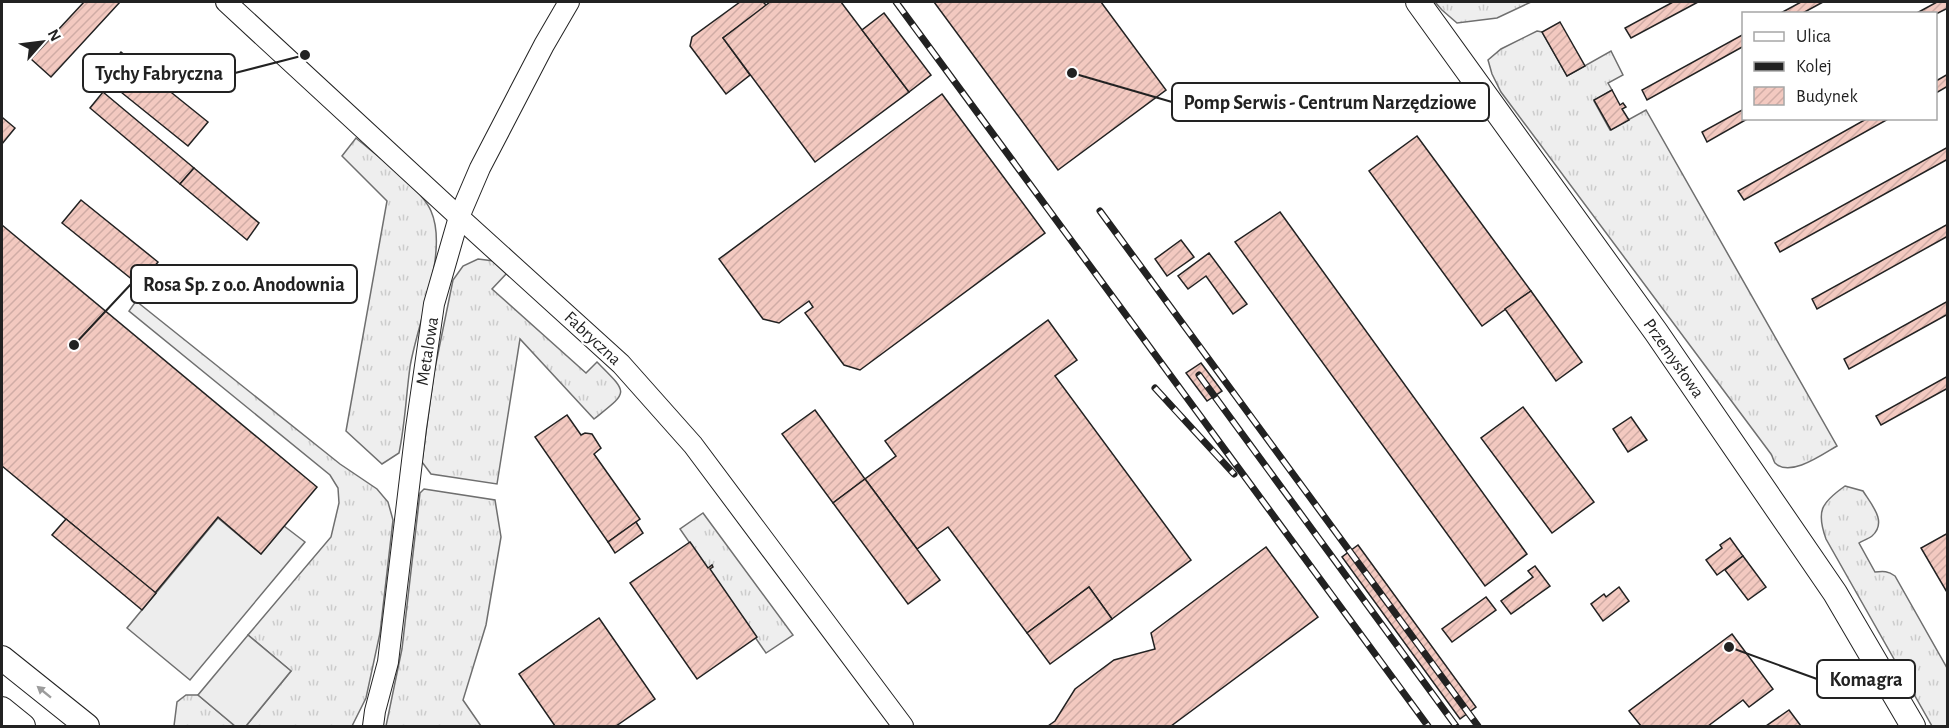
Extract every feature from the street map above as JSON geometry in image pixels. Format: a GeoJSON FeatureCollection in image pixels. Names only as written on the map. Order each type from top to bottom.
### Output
{"type":"FeatureCollection","features":[{"type":"Feature","properties":{"kind":"street","name":"Fabryczna"},"geometry":{"type":"LineString","coordinates":[[226,2],[621,364],[656,401],[693,445],[903,726]]}},
{"type":"Feature","properties":{"kind":"street","name":"Metalowa"},"geometry":{"type":"LineString","coordinates":[[371,721],[388,663],[416,428],[434,304],[459,217],[480,168],[539,54],[569,2]]}},
{"type":"Feature","properties":{"kind":"street","name":"Przemysłowa"},"geometry":{"type":"LineString","coordinates":[[1418,2],[1656,332],[1822,573],[1913,726]]}},
{"type":"Feature","properties":{"kind":"street"},"geometry":{"type":"LineString","coordinates":[[2,658],[87,726]]}},
{"type":"Feature","properties":{"kind":"street"},"geometry":{"type":"LineString","coordinates":[[2,709],[23,726]]}},
{"type":"Feature","properties":{"kind":"green space"},"geometry":{"type":"Polygon","coordinates":[[[1435,2],[1531,2],[1497,18],[1457,23],[1435,2]]]}},
{"type":"Feature","properties":{"kind":"green space"},"geometry":{"type":"Polygon","coordinates":[[[1537,31],[1542,32],[1567,76],[1611,51],[1623,75],[1608,83],[1612,90],[1594,101],[1610,130],[1646,110],[1837,446],[1798,466],[1781,467],[1775,463],[1771,454],[1501,92],[1488,60],[1501,49],[1537,31]]]}},
{"type":"Feature","properties":{"kind":"green space"},"geometry":{"type":"Polygon","coordinates":[[[356,138],[418,192],[431,211],[436,228],[434,267],[410,367],[399,453],[382,464],[346,431],[387,201],[342,156],[356,138]]]}},
{"type":"Feature","properties":{"kind":"green space"},"geometry":{"type":"Polygon","coordinates":[[[478,259],[494,261],[507,273],[492,289],[586,373],[597,362],[615,380],[621,392],[614,403],[594,419],[520,339],[497,484],[431,474],[422,462],[434,373],[453,280],[463,266],[478,259]]]}},
{"type":"Feature","properties":{"kind":"green space"},"geometry":{"type":"Polygon","coordinates":[[[136,301],[340,464],[377,489],[388,502],[393,520],[380,633],[366,698],[352,726],[246,726],[291,671],[248,635],[331,537],[339,503],[338,488],[330,475],[129,311],[136,301]]]}},
{"type":"Feature","properties":{"kind":"green space"},"geometry":{"type":"Polygon","coordinates":[[[1845,486],[1863,491],[1874,507],[1878,519],[1877,531],[1859,543],[1875,572],[1886,572],[1895,576],[1947,668],[1947,726],[1932,726],[1826,539],[1821,521],[1823,508],[1845,486]]]}},
{"type":"Feature","properties":{"kind":"green space"},"geometry":{"type":"Polygon","coordinates":[[[424,489],[495,500],[501,537],[486,625],[463,700],[481,726],[386,726],[402,649],[420,493],[424,489]]]}},
{"type":"Feature","properties":{"kind":"green space"},"geometry":{"type":"Polygon","coordinates":[[[703,513],[793,635],[766,653],[680,529],[703,513]]]}},
{"type":"Feature","properties":{"kind":"green space"},"geometry":{"type":"Polygon","coordinates":[[[186,695],[198,695],[235,726],[174,726],[177,702],[186,695]]]}},
{"type":"Feature","properties":{"kind":"shaded area"},"geometry":{"type":"Polygon","coordinates":[[[218,518],[261,554],[284,526],[305,542],[190,680],[127,628],[218,518]]]}},
{"type":"Feature","properties":{"kind":"shaded area"},"geometry":{"type":"Polygon","coordinates":[[[248,635],[291,671],[246,726],[235,726],[198,695],[248,635]]]}},
{"type":"Feature","properties":{"kind":"building"},"geometry":{"type":"Polygon","coordinates":[[[84,2],[120,2],[51,77],[31,59],[84,2]]]}},
{"type":"Feature","properties":{"kind":"building"},"geometry":{"type":"Polygon","coordinates":[[[740,2],[763,2],[767,6],[723,38],[750,75],[726,94],[690,46],[692,37],[740,2]]]}},
{"type":"Feature","properties":{"kind":"building"},"geometry":{"type":"Polygon","coordinates":[[[770,2],[841,2],[909,92],[815,162],[723,38],[770,2]]]}},
{"type":"Feature","properties":{"kind":"building"},"geometry":{"type":"Polygon","coordinates":[[[934,2],[1101,2],[1166,90],[1058,170],[934,2]]]}},
{"type":"Feature","properties":{"kind":"building"},"geometry":{"type":"Polygon","coordinates":[[[1673,2],[1698,2],[1631,38],[1625,28],[1673,2]]]}},
{"type":"Feature","properties":{"kind":"building"},"geometry":{"type":"Polygon","coordinates":[[[1801,2],[1823,2],[1805,12],[1783,12],[1801,2]]]}},
{"type":"Feature","properties":{"kind":"building"},"geometry":{"type":"Polygon","coordinates":[[[1937,2],[1948,2],[1948,8],[1937,14],[1919,12],[1937,2]]]}},
{"type":"Feature","properties":{"kind":"building"},"geometry":{"type":"Polygon","coordinates":[[[884,13],[931,75],[909,92],[862,30],[884,13]]]}},
{"type":"Feature","properties":{"kind":"building"},"geometry":{"type":"Polygon","coordinates":[[[1560,22],[1585,66],[1567,76],[1542,32],[1560,22]]]}},
{"type":"Feature","properties":{"kind":"building"},"geometry":{"type":"Polygon","coordinates":[[[1742,35],[1742,47],[1647,100],[1642,90],[1742,35]]]}},
{"type":"Feature","properties":{"kind":"building"},"geometry":{"type":"Polygon","coordinates":[[[121,52],[208,122],[188,146],[101,76],[121,52]]]}},
{"type":"Feature","properties":{"kind":"building"},"geometry":{"type":"Polygon","coordinates":[[[1948,74],[1948,86],[1937,92],[1937,80],[1948,74]]]}},
{"type":"Feature","properties":{"kind":"building"},"geometry":{"type":"Polygon","coordinates":[[[1612,90],[1620,105],[1623,103],[1626,107],[1622,109],[1629,120],[1611,130],[1594,100],[1612,90]]]}},
{"type":"Feature","properties":{"kind":"building"},"geometry":{"type":"Polygon","coordinates":[[[103,92],[194,168],[180,184],[90,108],[103,92]]]}},
{"type":"Feature","properties":{"kind":"building"},"geometry":{"type":"Polygon","coordinates":[[[942,94],[1045,233],[860,370],[844,365],[805,313],[813,307],[809,301],[779,323],[763,319],[719,259],[942,94]]]}},
{"type":"Feature","properties":{"kind":"building"},"geometry":{"type":"Polygon","coordinates":[[[1742,110],[1742,120],[1746,120],[1707,142],[1702,132],[1742,110]]]}},
{"type":"Feature","properties":{"kind":"building"},"geometry":{"type":"Polygon","coordinates":[[[3,118],[15,128],[2,144],[2,120],[3,118]]]}},
{"type":"Feature","properties":{"kind":"building"},"geometry":{"type":"Polygon","coordinates":[[[1864,120],[1886,120],[1744,200],[1738,191],[1864,120]]]}},
{"type":"Feature","properties":{"kind":"building"},"geometry":{"type":"Polygon","coordinates":[[[1417,136],[1531,291],[1482,326],[1369,171],[1417,136]]]}},
{"type":"Feature","properties":{"kind":"building"},"geometry":{"type":"Polygon","coordinates":[[[1948,147],[1948,159],[1780,252],[1775,243],[1948,147]]]}},
{"type":"Feature","properties":{"kind":"building"},"geometry":{"type":"Polygon","coordinates":[[[194,168],[259,223],[247,240],[180,184],[194,168]]]}},
{"type":"Feature","properties":{"kind":"building"},"geometry":{"type":"Polygon","coordinates":[[[81,200],[158,262],[139,285],[62,223],[81,200]]]}},
{"type":"Feature","properties":{"kind":"building"},"geometry":{"type":"Polygon","coordinates":[[[1280,212],[1527,554],[1485,586],[1235,242],[1280,212]]]}},
{"type":"Feature","properties":{"kind":"building"},"geometry":{"type":"Polygon","coordinates":[[[1948,224],[1948,236],[1817,309],[1812,299],[1948,224]]]}},
{"type":"Feature","properties":{"kind":"building"},"geometry":{"type":"Polygon","coordinates":[[[2,225],[317,487],[261,554],[218,517],[155,593],[2,466],[2,225]]]}},
{"type":"Feature","properties":{"kind":"building"},"geometry":{"type":"Polygon","coordinates":[[[1181,240],[1194,257],[1167,276],[1155,259],[1181,240]]]}},
{"type":"Feature","properties":{"kind":"building"},"geometry":{"type":"Polygon","coordinates":[[[1209,253],[1247,304],[1233,314],[1206,276],[1188,289],[1178,276],[1209,253]]]}},
{"type":"Feature","properties":{"kind":"building"},"geometry":{"type":"Polygon","coordinates":[[[1531,291],[1582,362],[1556,381],[1505,309],[1531,291]]]}},
{"type":"Feature","properties":{"kind":"building"},"geometry":{"type":"Polygon","coordinates":[[[1948,301],[1948,314],[1849,369],[1844,359],[1948,301]]]}},
{"type":"Feature","properties":{"kind":"building"},"geometry":{"type":"Polygon","coordinates":[[[1048,320],[1077,360],[1055,376],[1191,560],[1112,619],[1089,587],[1027,633],[948,527],[917,549],[865,479],[896,456],[885,441],[1048,320]]]}},
{"type":"Feature","properties":{"kind":"building"},"geometry":{"type":"Polygon","coordinates":[[[1201,363],[1222,391],[1207,401],[1186,373],[1201,363]]]}},
{"type":"Feature","properties":{"kind":"building"},"geometry":{"type":"Polygon","coordinates":[[[1948,376],[1948,388],[1881,425],[1876,416],[1948,376]]]}},
{"type":"Feature","properties":{"kind":"building"},"geometry":{"type":"Polygon","coordinates":[[[1523,407],[1594,502],[1552,533],[1481,438],[1523,407]]]}},
{"type":"Feature","properties":{"kind":"building"},"geometry":{"type":"Polygon","coordinates":[[[815,410],[865,479],[833,503],[782,434],[815,410]]]}},
{"type":"Feature","properties":{"kind":"building"},"geometry":{"type":"Polygon","coordinates":[[[567,415],[581,435],[592,434],[601,448],[594,454],[640,519],[608,542],[535,437],[567,415]]]}},
{"type":"Feature","properties":{"kind":"building"},"geometry":{"type":"Polygon","coordinates":[[[1631,417],[1647,440],[1628,452],[1613,429],[1631,417]]]}},
{"type":"Feature","properties":{"kind":"building"},"geometry":{"type":"Polygon","coordinates":[[[865,479],[940,580],[908,604],[833,503],[865,479]]]}},
{"type":"Feature","properties":{"kind":"building"},"geometry":{"type":"Polygon","coordinates":[[[66,519],[156,593],[142,610],[52,535],[66,519]]]}},
{"type":"Feature","properties":{"kind":"building"},"geometry":{"type":"Polygon","coordinates":[[[636,522],[643,533],[615,553],[608,542],[636,522]]]}},
{"type":"Feature","properties":{"kind":"building"},"geometry":{"type":"Polygon","coordinates":[[[1948,533],[1948,594],[1921,548],[1948,533]]]}},
{"type":"Feature","properties":{"kind":"building"},"geometry":{"type":"Polygon","coordinates":[[[1730,538],[1743,556],[1717,575],[1706,560],[1722,548],[1720,545],[1730,538]]]}},
{"type":"Feature","properties":{"kind":"building"},"geometry":{"type":"Polygon","coordinates":[[[690,542],[708,568],[712,565],[710,569],[757,637],[697,679],[630,583],[690,542]]]}},
{"type":"Feature","properties":{"kind":"building"},"geometry":{"type":"Polygon","coordinates":[[[1358,545],[1476,707],[1460,719],[1342,557],[1358,545]]]}},
{"type":"Feature","properties":{"kind":"building"},"geometry":{"type":"Polygon","coordinates":[[[1266,547],[1318,617],[1171,726],[1048,726],[1055,721],[1075,689],[1114,660],[1155,649],[1151,633],[1266,547]]]}},
{"type":"Feature","properties":{"kind":"building"},"geometry":{"type":"Polygon","coordinates":[[[1743,556],[1766,587],[1748,600],[1725,570],[1743,556]]]}},
{"type":"Feature","properties":{"kind":"building"},"geometry":{"type":"Polygon","coordinates":[[[1535,566],[1550,586],[1511,614],[1501,601],[1533,577],[1528,571],[1535,566]]]}},
{"type":"Feature","properties":{"kind":"building"},"geometry":{"type":"Polygon","coordinates":[[[1089,587],[1112,619],[1050,664],[1027,633],[1089,587]]]}},
{"type":"Feature","properties":{"kind":"building"},"geometry":{"type":"Polygon","coordinates":[[[1619,587],[1629,601],[1603,621],[1591,604],[1604,594],[1606,597],[1619,587]]]}},
{"type":"Feature","properties":{"kind":"building"},"geometry":{"type":"Polygon","coordinates":[[[1486,597],[1496,610],[1452,642],[1442,629],[1486,597]]]}},
{"type":"Feature","properties":{"kind":"building"},"geometry":{"type":"Polygon","coordinates":[[[599,618],[655,699],[616,726],[555,726],[519,674],[599,618]]]}},
{"type":"Feature","properties":{"kind":"building"},"geometry":{"type":"Polygon","coordinates":[[[1732,634],[1773,689],[1749,707],[1743,700],[1708,726],[1641,726],[1629,711],[1732,634]]]}},
{"type":"Feature","properties":{"kind":"building"},"geometry":{"type":"Polygon","coordinates":[[[1789,710],[1801,726],[1766,726],[1789,710]]]}},
{"type":"Feature","properties":{"kind":"railway"},"geometry":{"type":"LineString","coordinates":[[896,2],[1428,726]]}},
{"type":"Feature","properties":{"kind":"railway"},"geometry":{"type":"LineString","coordinates":[[1100,211],[1478,726]]}},
{"type":"Feature","properties":{"kind":"railway"},"geometry":{"type":"LineString","coordinates":[[1199,375],[1456,726]]}},
{"type":"Feature","properties":{"kind":"railway"},"geometry":{"type":"LineString","coordinates":[[1155,388],[1234,474]]}},
{"type":"Feature","properties":{"kind":"place","name":"Tychy Fabryczna"},"geometry":{"type":"Point","coordinates":[305,55]}},
{"type":"Feature","properties":{"kind":"place","name":"Pomp Serwis - Centrum Narzędziowe"},"geometry":{"type":"Point","coordinates":[1072,73]}},
{"type":"Feature","properties":{"kind":"place","name":"Rosa Sp. z o.o. Anodownia"},"geometry":{"type":"Point","coordinates":[74,345]}},
{"type":"Feature","properties":{"kind":"place","name":"Komagra"},"geometry":{"type":"Point","coordinates":[1729,647]}}]}
